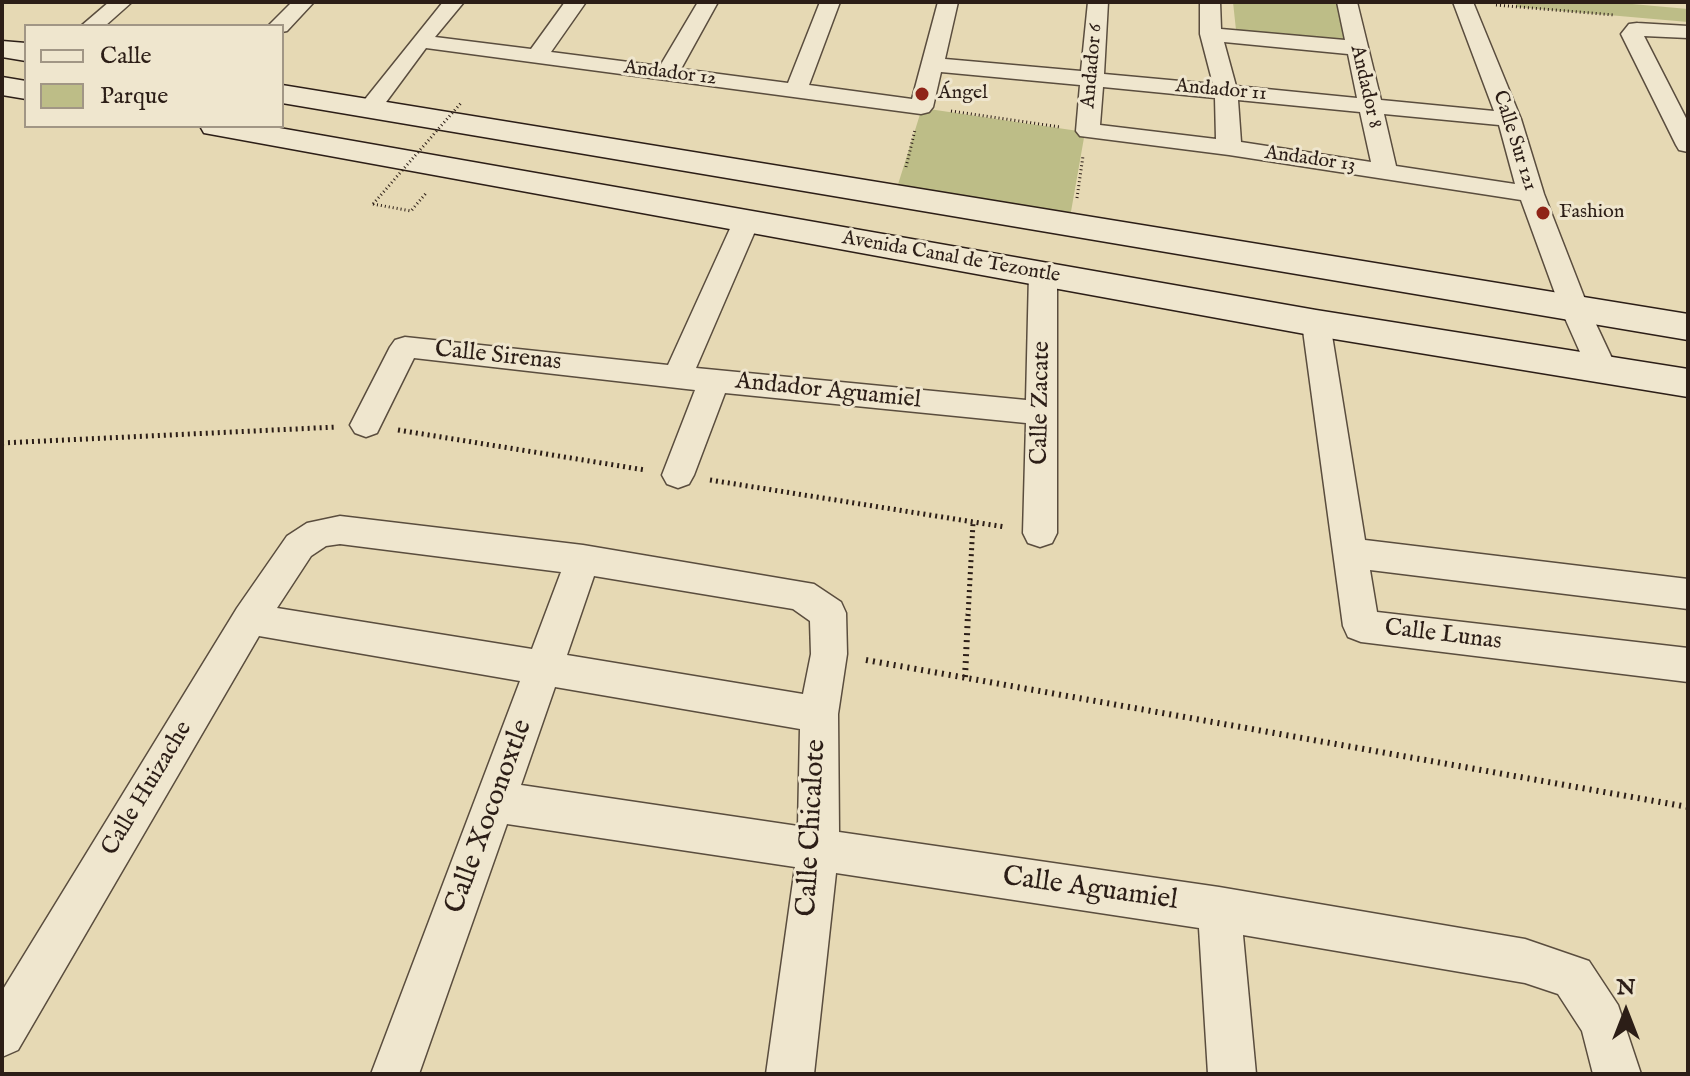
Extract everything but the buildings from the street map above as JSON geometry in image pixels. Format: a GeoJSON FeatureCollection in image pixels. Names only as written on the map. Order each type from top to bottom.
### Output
{"type":"FeatureCollection","features":[{"type":"Feature","properties":{"kind":"main road"},"geometry":{"type":"LineString","coordinates":[[2,49],[24,52]]}},
{"type":"Feature","properties":{"kind":"main road"},"geometry":{"type":"LineString","coordinates":[[2,86],[24,90]]}},
{"type":"Feature","properties":{"kind":"main road"},"geometry":{"type":"LineString","coordinates":[[284,94],[1688,327]]}},
{"type":"Feature","properties":{"kind":"main road","name":"Avenida Canal de Tezontle"},"geometry":{"type":"LineString","coordinates":[[226,128],[1316,323],[1688,383]]}},
{"type":"Feature","properties":{"kind":"main road"},"geometry":{"type":"LineString","coordinates":[[661,207],[697,205],[720,194],[721,178],[698,162]]}},
{"type":"Feature","properties":{"kind":"street"},"geometry":{"type":"LineString","coordinates":[[94,24],[122,2]]}},
{"type":"Feature","properties":{"kind":"street"},"geometry":{"type":"LineString","coordinates":[[281,24],[304,2]]}},
{"type":"Feature","properties":{"kind":"street"},"geometry":{"type":"LineString","coordinates":[[370,108],[420,41],[454,2]]}},
{"type":"Feature","properties":{"kind":"street"},"geometry":{"type":"LineString","coordinates":[[537,56],[576,2]]}},
{"type":"Feature","properties":{"kind":"street"},"geometry":{"type":"LineString","coordinates":[[667,73],[708,2]]}},
{"type":"Feature","properties":{"kind":"street"},"geometry":{"type":"LineString","coordinates":[[796,90],[830,2]]}},
{"type":"Feature","properties":{"kind":"street"},"geometry":{"type":"LineString","coordinates":[[921,107],[948,2]]}},
{"type":"Feature","properties":{"kind":"street","name":"Andador 6"},"geometry":{"type":"LineString","coordinates":[[1088,131],[1098,2]]}},
{"type":"Feature","properties":{"kind":"street"},"geometry":{"type":"LineString","coordinates":[[1210,2],[1211,34],[1226,92],[1229,148]]}},
{"type":"Feature","properties":{"kind":"street","name":"Andador 8"},"geometry":{"type":"LineString","coordinates":[[1347,2],[1385,171]]}},
{"type":"Feature","properties":{"kind":"street","name":"Calle Sur 121"},"geometry":{"type":"LineString","coordinates":[[1463,2],[1509,119],[1531,194],[1574,307],[1602,369]]}},
{"type":"Feature","properties":{"kind":"street"},"geometry":{"type":"LineString","coordinates":[[1630,25],[1637,29],[1688,32]]}},
{"type":"Feature","properties":{"kind":"street"},"geometry":{"type":"LineString","coordinates":[[1630,25],[1688,145]]}},
{"type":"Feature","properties":{"kind":"street"},"geometry":{"type":"LineString","coordinates":[[1211,34],[1356,48]]}},
{"type":"Feature","properties":{"kind":"street","name":"Andador 12"},"geometry":{"type":"LineString","coordinates":[[420,41],[921,107]]}},
{"type":"Feature","properties":{"kind":"street","name":"Andador 11"},"geometry":{"type":"LineString","coordinates":[[932,64],[1509,119]]}},
{"type":"Feature","properties":{"kind":"street","name":"Andador 13"},"geometry":{"type":"LineString","coordinates":[[1088,131],[1229,148],[1531,194]]}},
{"type":"Feature","properties":{"kind":"street"},"geometry":{"type":"LineString","coordinates":[[677,377],[746,222]]}},
{"type":"Feature","properties":{"kind":"street","name":"Calle Zacate"},"geometry":{"type":"LineString","coordinates":[[1040,533],[1043,274]]}},
{"type":"Feature","properties":{"kind":"street","name":"Calle Lunas"},"geometry":{"type":"LineString","coordinates":[[1316,323],[1361,626],[1688,665]]}},
{"type":"Feature","properties":{"kind":"street","name":"Calle Sirenas"},"geometry":{"type":"LineString","coordinates":[[366,425],[405,347],[714,381]]}},
{"type":"Feature","properties":{"kind":"street","name":"Andador Aguamiel"},"geometry":{"type":"LineString","coordinates":[[678,475],[714,381],[1042,413]]}},
{"type":"Feature","properties":{"kind":"street","name":"Calle Huizache"},"geometry":{"type":"LineString","coordinates":[[2,1034],[250,619],[299,546],[319,533],[340,530],[583,560]]}},
{"type":"Feature","properties":{"kind":"street"},"geometry":{"type":"LineString","coordinates":[[1350,553],[1688,594]]}},
{"type":"Feature","properties":{"kind":"street","name":"Calle Chicalote"},"geometry":{"type":"LineString","coordinates":[[583,560],[801,595],[828,613],[829,654],[819,714],[818,850],[790,1074]]}},
{"type":"Feature","properties":{"kind":"street","name":"Calle Xoconoxtle"},"geometry":{"type":"LineString","coordinates":[[395,1074],[583,560]]}},
{"type":"Feature","properties":{"kind":"street"},"geometry":{"type":"LineString","coordinates":[[250,619],[819,714]]}},
{"type":"Feature","properties":{"kind":"street","name":"Calle Aguamiel"},"geometry":{"type":"LineString","coordinates":[[497,802],[1219,909],[1525,961],[1573,977],[1602,1021],[1617,1074]]}},
{"type":"Feature","properties":{"kind":"street"},"geometry":{"type":"LineString","coordinates":[[1219,909],[1232,1074]]}},
{"type":"Feature","properties":{"kind":"path"},"geometry":{"type":"LineString","coordinates":[[1463,2],[1630,25]]}},
{"type":"Feature","properties":{"kind":"path"},"geometry":{"type":"LineString","coordinates":[[411,211],[373,204],[461,103]]}},
{"type":"Feature","properties":{"kind":"path"},"geometry":{"type":"LineString","coordinates":[[905,174],[921,107],[1088,131],[1076,203]]}},
{"type":"Feature","properties":{"kind":"path"},"geometry":{"type":"LineString","coordinates":[[2,443],[366,425],[1040,533]]}},
{"type":"Feature","properties":{"kind":"path"},"geometry":{"type":"LineString","coordinates":[[965,677],[973,523]]}},
{"type":"Feature","properties":{"kind":"path"},"geometry":{"type":"LineString","coordinates":[[829,654],[1688,807]]}},
{"type":"Feature","properties":{"kind":"green space"},"geometry":{"type":"Polygon","coordinates":[[[1233,2],[1343,2],[1353,43],[1236,30],[1233,2]]]}},
{"type":"Feature","properties":{"kind":"green space"},"geometry":{"type":"Polygon","coordinates":[[[1515,2],[1610,2],[1688,9],[1688,22],[1517,7],[1515,2]]]}},
{"type":"Feature","properties":{"kind":"green space"},"geometry":{"type":"Polygon","coordinates":[[[922,108],[1085,132],[1069,223],[895,194],[922,108]]]}},
{"type":"Feature","properties":{"kind":"place","name":"Ángel"},"geometry":{"type":"Point","coordinates":[922,94]}},
{"type":"Feature","properties":{"kind":"place","name":"Fashion"},"geometry":{"type":"Point","coordinates":[1543,213]}}]}
